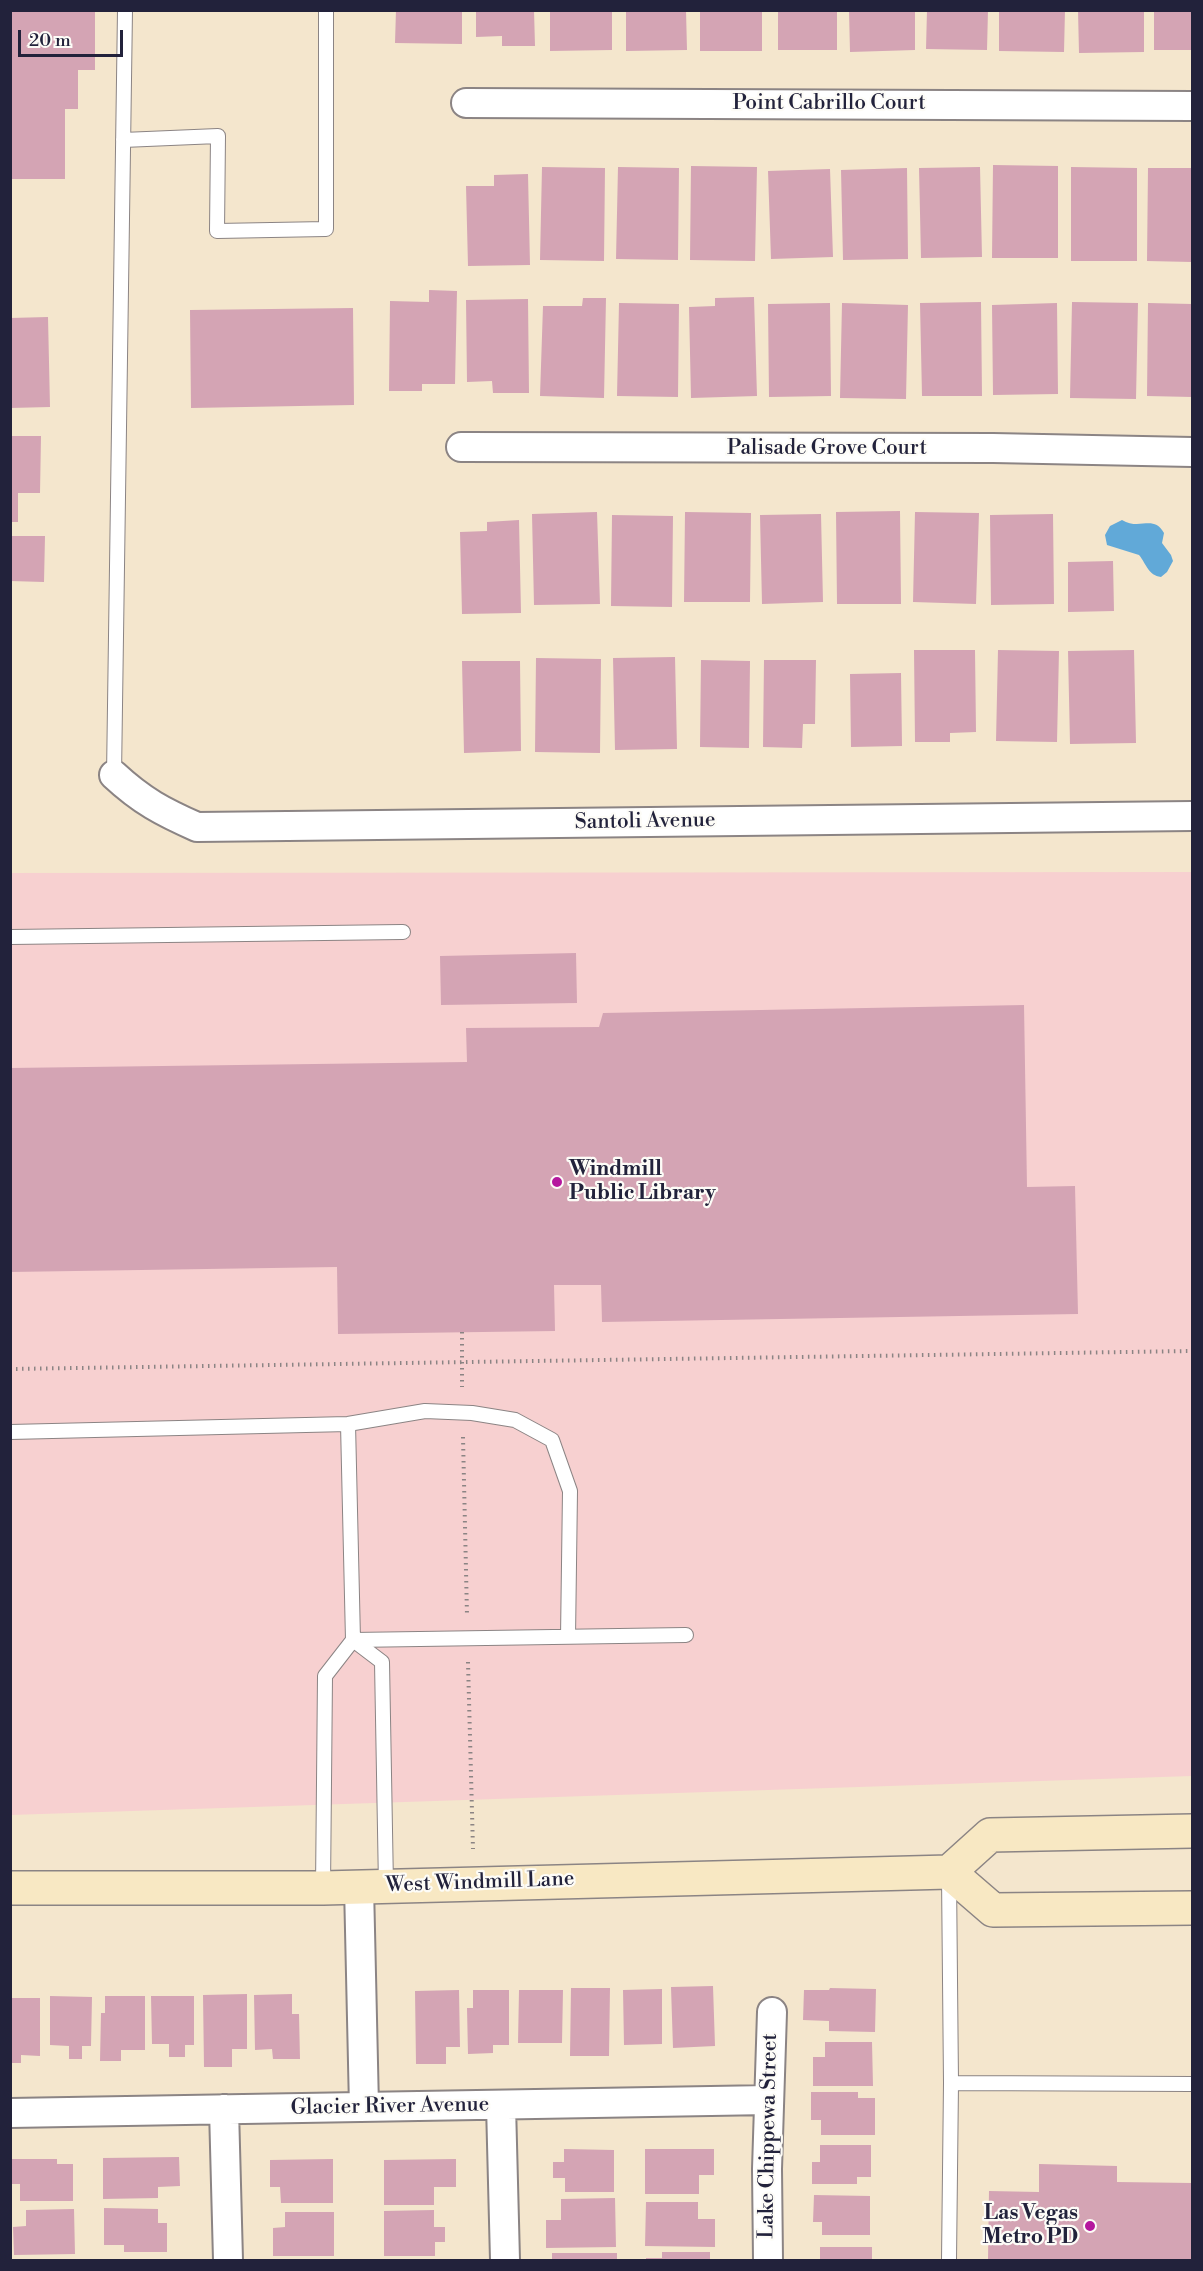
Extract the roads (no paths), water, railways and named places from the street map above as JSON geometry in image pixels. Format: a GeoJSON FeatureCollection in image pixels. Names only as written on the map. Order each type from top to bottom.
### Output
{"type":"FeatureCollection","features":[{"type":"Feature","properties":{"kind":"main road"},"geometry":{"type":"LineString","coordinates":[[1192,1831],[990,1835],[949,1872],[993,1910],[1192,1908]]}},
{"type":"Feature","properties":{"kind":"main road","name":"West Windmill Lane"},"geometry":{"type":"LineString","coordinates":[[10,1888],[323,1888],[949,1872]]}},
{"type":"Feature","properties":{"kind":"street","name":"Point Cabrillo Court"},"geometry":{"type":"LineString","coordinates":[[466,103],[1192,106]]}},
{"type":"Feature","properties":{"kind":"street","name":"Palisade Grove Court"},"geometry":{"type":"LineString","coordinates":[[461,447],[993,448],[1192,452]]}},
{"type":"Feature","properties":{"kind":"street","name":"Santoli Avenue"},"geometry":{"type":"LineString","coordinates":[[114,775],[131,792],[154,808],[197,826],[1192,816]]}},
{"type":"Feature","properties":{"kind":"street"},"geometry":{"type":"LineString","coordinates":[[364,2107],[372,1886]]}},
{"type":"Feature","properties":{"kind":"street","name":"Lake Chippewa Street"},"geometry":{"type":"LineString","coordinates":[[768,2260],[767,2169],[772,2012]]}},
{"type":"Feature","properties":{"kind":"street","name":"Glacier River Avenue"},"geometry":{"type":"LineString","coordinates":[[10,2113],[769,2100]]}},
{"type":"Feature","properties":{"kind":"street"},"geometry":{"type":"LineString","coordinates":[[501,2105],[505,2260]]}},
{"type":"Feature","properties":{"kind":"street"},"geometry":{"type":"LineString","coordinates":[[224,2109],[228,2260]]}},
{"type":"Feature","properties":{"kind":"lane"},"geometry":{"type":"LineString","coordinates":[[114,775],[125,10]]}},
{"type":"Feature","properties":{"kind":"lane"},"geometry":{"type":"LineString","coordinates":[[123,140],[218,136],[217,231],[326,230],[326,10]]}},
{"type":"Feature","properties":{"kind":"lane"},"geometry":{"type":"LineString","coordinates":[[10,937],[403,932]]}},
{"type":"Feature","properties":{"kind":"lane"},"geometry":{"type":"LineString","coordinates":[[10,1432],[348,1424],[425,1411],[462,1412],[515,1420],[552,1440],[570,1491],[568,1637]]}},
{"type":"Feature","properties":{"kind":"lane"},"geometry":{"type":"LineString","coordinates":[[323,1888],[325,1676],[353,1640],[348,1424]]}},
{"type":"Feature","properties":{"kind":"lane"},"geometry":{"type":"LineString","coordinates":[[353,1640],[686,1635]]}},
{"type":"Feature","properties":{"kind":"lane"},"geometry":{"type":"LineString","coordinates":[[353,1640],[382,1662],[372,1886]]}},
{"type":"Feature","properties":{"kind":"lane"},"geometry":{"type":"LineString","coordinates":[[949,1872],[951,2083],[949,2260]]}},
{"type":"Feature","properties":{"kind":"lane"},"geometry":{"type":"LineString","coordinates":[[951,2083],[1192,2085]]}},
{"type":"Feature","properties":{"kind":"water"},"geometry":{"type":"Polygon","coordinates":[[[1122,520],[1135,524],[1151,523],[1160,527],[1164,533],[1162,543],[1173,561],[1161,577],[1150,572],[1139,555],[1107,545],[1105,535],[1110,526],[1122,520]]]}},
{"type":"Feature","properties":{"kind":"place","name":"Windmill Public Library"},"geometry":{"type":"Point","coordinates":[557,1182]}},
{"type":"Feature","properties":{"kind":"place","name":"Las Vegas Metro PD"},"geometry":{"type":"Point","coordinates":[1090,2226]}}]}
